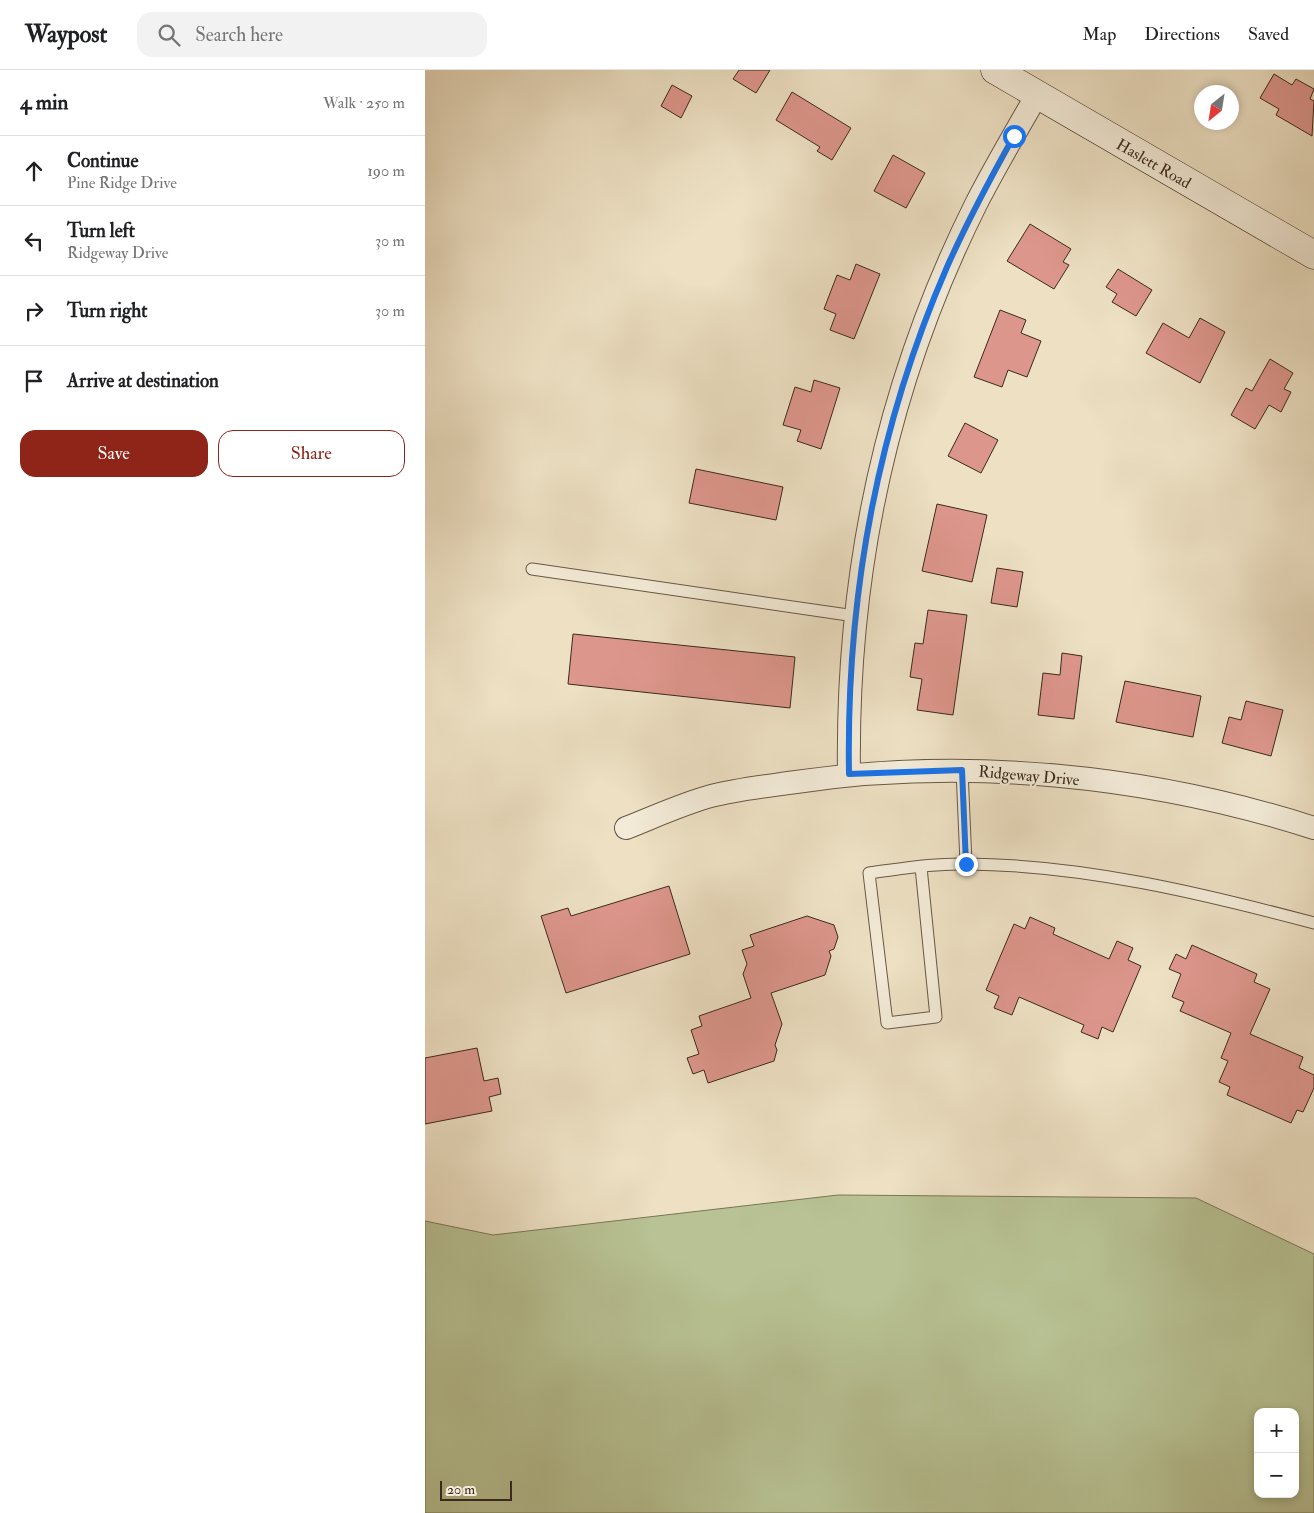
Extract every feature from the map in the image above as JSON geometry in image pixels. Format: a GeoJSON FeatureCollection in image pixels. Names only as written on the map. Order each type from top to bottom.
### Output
{"type":"FeatureCollection","features":[{"type":"Feature","properties":{"kind":"street","name":"Haslett Road"},"geometry":{"type":"LineString","coordinates":[[995,70],[1314,255]]}},
{"type":"Feature","properties":{"kind":"street"},"geometry":{"type":"LineString","coordinates":[[849,774],[849,693],[855,616],[862,558],[883,451],[921,332],[947,267],[977,204],[1037,95]]}},
{"type":"Feature","properties":{"kind":"street","name":"Ridgeway Drive"},"geometry":{"type":"LineString","coordinates":[[626,828],[710,796],[849,774],[962,770],[1027,773],[1162,791],[1232,805],[1314,828]]}},
{"type":"Feature","properties":{"kind":"lane"},"geometry":{"type":"LineString","coordinates":[[532,569],[855,616]]}},
{"type":"Feature","properties":{"kind":"lane"},"geometry":{"type":"LineString","coordinates":[[962,770],[966,864]]}},
{"type":"Feature","properties":{"kind":"lane"},"geometry":{"type":"LineString","coordinates":[[921,867],[936,1017],[887,1023],[869,873],[921,867],[966,864],[1060,870],[1210,896],[1314,922]]}},
{"type":"Feature","properties":{"kind":"green space"},"geometry":{"type":"Polygon","coordinates":[[[838,1195],[1196,1198],[1314,1254],[1314,1513],[425,1513],[425,1221],[493,1235],[838,1195]]]}},
{"type":"Feature","properties":{"kind":"building"},"geometry":{"type":"Polygon","coordinates":[[[739,70],[770,70],[756,93],[733,79],[739,70]]]}},
{"type":"Feature","properties":{"kind":"building"},"geometry":{"type":"Polygon","coordinates":[[[1274,74],[1292,85],[1296,79],[1314,89],[1310,99],[1314,101],[1312,136],[1276,115],[1279,109],[1260,98],[1274,74]]]}},
{"type":"Feature","properties":{"kind":"building"},"geometry":{"type":"Polygon","coordinates":[[[672,85],[692,96],[681,118],[661,106],[672,85]]]}},
{"type":"Feature","properties":{"kind":"building"},"geometry":{"type":"Polygon","coordinates":[[[792,92],[851,128],[832,160],[817,151],[820,147],[776,120],[792,92]]]}},
{"type":"Feature","properties":{"kind":"building"},"geometry":{"type":"Polygon","coordinates":[[[893,155],[925,173],[906,208],[874,191],[893,155]]]}},
{"type":"Feature","properties":{"kind":"building"},"geometry":{"type":"Polygon","coordinates":[[[1030,224],[1071,249],[1063,262],[1069,265],[1054,289],[1007,261],[1030,224]]]}},
{"type":"Feature","properties":{"kind":"building"},"geometry":{"type":"Polygon","coordinates":[[[856,264],[880,274],[854,339],[830,330],[836,314],[824,309],[837,275],[850,280],[856,264]]]}},
{"type":"Feature","properties":{"kind":"building"},"geometry":{"type":"Polygon","coordinates":[[[1118,269],[1152,290],[1136,316],[1112,302],[1117,294],[1106,287],[1118,269]]]}},
{"type":"Feature","properties":{"kind":"building"},"geometry":{"type":"Polygon","coordinates":[[[1000,310],[1026,320],[1021,333],[1041,341],[1027,377],[1008,370],[1002,387],[974,377],[1000,310]]]}},
{"type":"Feature","properties":{"kind":"building"},"geometry":{"type":"Polygon","coordinates":[[[1200,318],[1225,332],[1200,383],[1146,353],[1163,323],[1189,338],[1200,318]]]}},
{"type":"Feature","properties":{"kind":"building"},"geometry":{"type":"Polygon","coordinates":[[[1270,359],[1293,373],[1284,389],[1291,392],[1281,412],[1269,405],[1255,429],[1231,415],[1246,388],[1252,391],[1270,359]]]}},
{"type":"Feature","properties":{"kind":"building"},"geometry":{"type":"Polygon","coordinates":[[[814,380],[840,388],[821,449],[797,441],[801,430],[783,425],[795,387],[811,392],[814,380]]]}},
{"type":"Feature","properties":{"kind":"building"},"geometry":{"type":"Polygon","coordinates":[[[965,423],[998,440],[981,473],[948,456],[965,423]]]}},
{"type":"Feature","properties":{"kind":"building"},"geometry":{"type":"Polygon","coordinates":[[[696,469],[783,487],[776,520],[689,503],[696,469]]]}},
{"type":"Feature","properties":{"kind":"building"},"geometry":{"type":"Polygon","coordinates":[[[937,504],[987,515],[972,582],[922,571],[937,504]]]}},
{"type":"Feature","properties":{"kind":"building"},"geometry":{"type":"Polygon","coordinates":[[[997,568],[1023,572],[1017,607],[991,603],[997,568]]]}},
{"type":"Feature","properties":{"kind":"building"},"geometry":{"type":"Polygon","coordinates":[[[928,610],[967,615],[953,715],[917,710],[922,679],[910,677],[915,643],[923,644],[928,610]]]}},
{"type":"Feature","properties":{"kind":"building"},"geometry":{"type":"Polygon","coordinates":[[[573,634],[795,657],[790,708],[568,684],[573,634]]]}},
{"type":"Feature","properties":{"kind":"building"},"geometry":{"type":"Polygon","coordinates":[[[1062,653],[1082,656],[1074,719],[1038,715],[1043,673],[1060,675],[1062,653]]]}},
{"type":"Feature","properties":{"kind":"building"},"geometry":{"type":"Polygon","coordinates":[[[1125,681],[1201,696],[1193,737],[1116,722],[1125,681]]]}},
{"type":"Feature","properties":{"kind":"building"},"geometry":{"type":"Polygon","coordinates":[[[1246,701],[1283,710],[1271,756],[1222,743],[1229,717],[1241,720],[1246,701]]]}},
{"type":"Feature","properties":{"kind":"building"},"geometry":{"type":"Polygon","coordinates":[[[669,886],[690,954],[566,993],[541,916],[568,908],[571,916],[669,886]]]}},
{"type":"Feature","properties":{"kind":"building"},"geometry":{"type":"Polygon","coordinates":[[[807,916],[834,925],[838,937],[834,949],[829,951],[831,956],[825,975],[771,993],[782,1024],[775,1045],[777,1050],[774,1061],[708,1083],[704,1070],[693,1074],[687,1058],[699,1054],[691,1030],[702,1026],[699,1016],[751,998],[743,974],[747,964],[742,950],[754,946],[750,935],[807,916]]]}},
{"type":"Feature","properties":{"kind":"building"},"geometry":{"type":"Polygon","coordinates":[[[1030,917],[1055,928],[1053,934],[1109,959],[1117,941],[1133,948],[1128,960],[1141,966],[1113,1032],[1102,1027],[1098,1039],[1081,1032],[1084,1025],[1019,997],[1012,1015],[994,1008],[999,996],[986,990],[1014,924],[1025,929],[1030,917]]]}},
{"type":"Feature","properties":{"kind":"building"},"geometry":{"type":"Polygon","coordinates":[[[1192,945],[1257,974],[1254,982],[1270,989],[1250,1034],[1303,1057],[1299,1068],[1314,1075],[1314,1088],[1303,1112],[1297,1110],[1291,1123],[1227,1095],[1230,1087],[1219,1082],[1228,1061],[1221,1058],[1231,1033],[1180,1011],[1184,1002],[1172,997],[1181,974],[1169,969],[1176,954],[1186,959],[1192,945]]]}},
{"type":"Feature","properties":{"kind":"building"},"geometry":{"type":"Polygon","coordinates":[[[477,1048],[484,1081],[498,1078],[501,1094],[489,1097],[492,1111],[425,1124],[425,1058],[477,1048]]]}},
{"type":"Feature","properties":{"kind":"route"},"geometry":{"type":"LineString","coordinates":[[966,864],[962,770],[849,774],[848,734],[851,654],[862,558],[883,451],[898,398],[921,332],[947,267],[977,204],[1014,136]]}}]}
